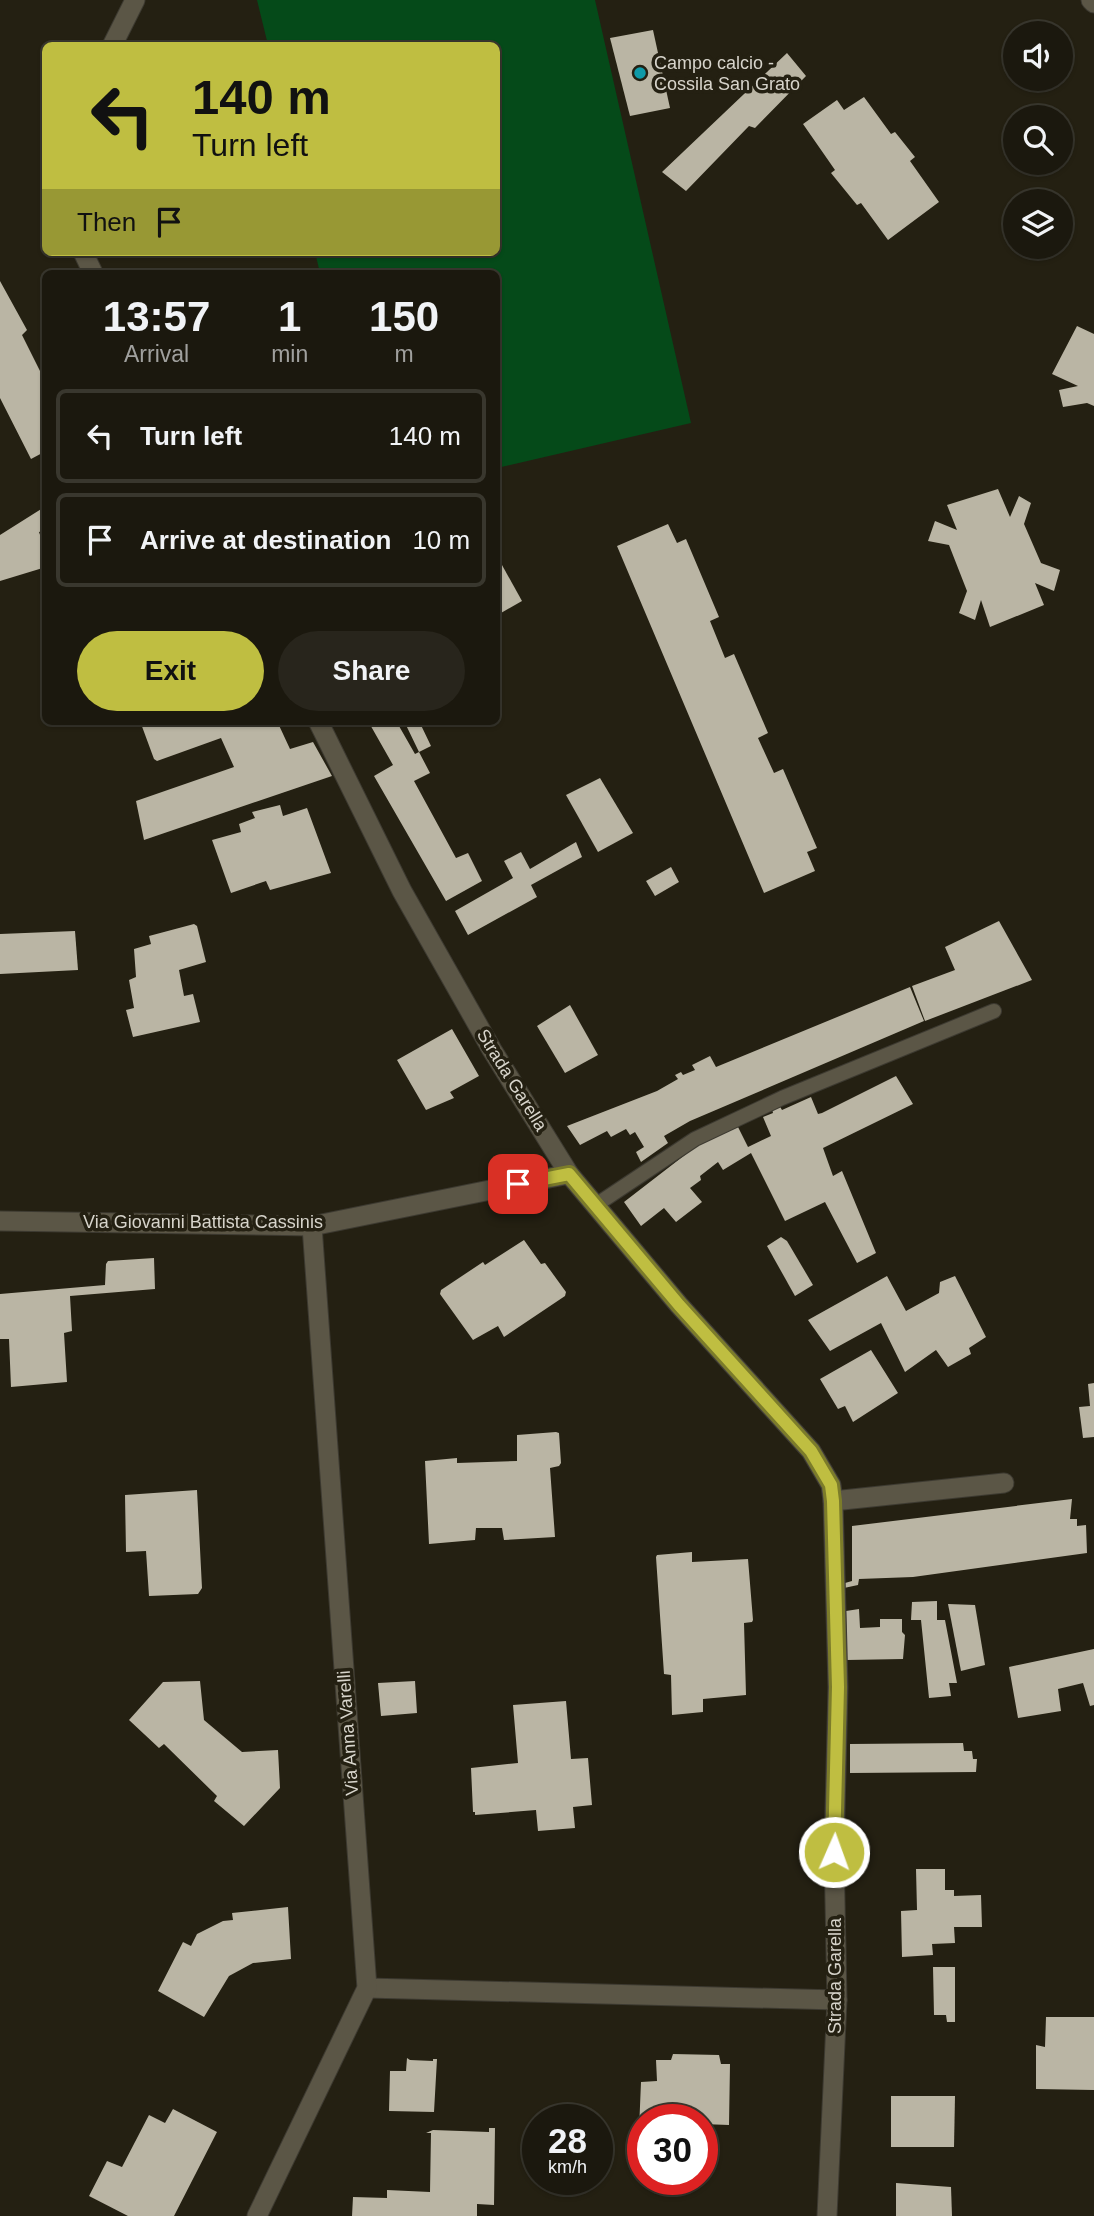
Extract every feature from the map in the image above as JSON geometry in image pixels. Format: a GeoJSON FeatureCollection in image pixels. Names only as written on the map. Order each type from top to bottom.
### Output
{"type":"FeatureCollection","features":[{"type":"Feature","properties":{"kind":"street"},"geometry":{"type":"LineString","coordinates":[[115,42],[135,0]]}},
{"type":"Feature","properties":{"kind":"street","name":"Strada Garella"},"geometry":{"type":"LineString","coordinates":[[320,725],[408,902],[492,1050],[569,1174],[679,1305],[811,1451],[831,1485],[838,1687],[834,1852],[837,2000],[827,2216]]}},
{"type":"Feature","properties":{"kind":"street","name":"Via Giovanni Battista Cassinis"},"geometry":{"type":"LineString","coordinates":[[0,1222],[312,1226],[569,1174]]}},
{"type":"Feature","properties":{"kind":"street","name":"Via Anna Varelli"},"geometry":{"type":"LineString","coordinates":[[257,2216],[366,1988],[312,1226]]}},
{"type":"Feature","properties":{"kind":"street"},"geometry":{"type":"LineString","coordinates":[[833,1501],[1004,1483]]}},
{"type":"Feature","properties":{"kind":"street"},"geometry":{"type":"LineString","coordinates":[[366,1988],[837,2000]]}},
{"type":"Feature","properties":{"kind":"lane"},"geometry":{"type":"LineString","coordinates":[[596,1205],[695,1139],[782,1098],[994,1011]]}},
{"type":"Feature","properties":{"kind":"green space"},"geometry":{"type":"Polygon","coordinates":[[[257,0],[595,0],[691,423],[500,467],[500,270],[319,270],[316,256],[500,256],[500,42],[267,42],[257,0]]]}},
{"type":"Feature","properties":{"kind":"building","name":"Campo calcio - Cossila San Grato"},"geometry":{"type":"Polygon","coordinates":[[[653,30],[670,108],[630,116],[610,38],[653,30]]]}},
{"type":"Feature","properties":{"kind":"building"},"geometry":{"type":"Polygon","coordinates":[[[787,53],[806,76],[755,128],[749,126],[686,191],[662,172],[787,53]]]}},
{"type":"Feature","properties":{"kind":"building"},"geometry":{"type":"Polygon","coordinates":[[[864,97],[891,134],[895,132],[915,157],[910,161],[939,202],[888,240],[861,203],[857,205],[831,173],[835,170],[803,124],[837,100],[844,110],[864,97]]]}},
{"type":"Feature","properties":{"kind":"building"},"geometry":{"type":"Polygon","coordinates":[[[0,281],[27,330],[22,335],[42,375],[42,453],[31,459],[0,398],[0,281]]]}},
{"type":"Feature","properties":{"kind":"building"},"geometry":{"type":"Polygon","coordinates":[[[1077,326],[1094,334],[1094,406],[1087,403],[1063,407],[1059,390],[1078,386],[1052,374],[1077,326]]]}},
{"type":"Feature","properties":{"kind":"building"},"geometry":{"type":"Polygon","coordinates":[[[998,489],[1010,517],[1019,496],[1031,503],[1024,524],[1041,563],[1060,570],[1054,591],[1035,583],[1044,605],[990,627],[981,600],[975,620],[959,613],[967,591],[949,545],[928,541],[935,521],[957,530],[947,505],[998,489]]]}},
{"type":"Feature","properties":{"kind":"building"},"geometry":{"type":"Polygon","coordinates":[[[42,509],[42,531],[39,532],[42,541],[42,568],[0,581],[0,535],[42,509]]]}},
{"type":"Feature","properties":{"kind":"building"},"geometry":{"type":"Polygon","coordinates":[[[668,524],[677,543],[686,539],[719,617],[710,621],[725,658],[734,654],[768,733],[758,738],[774,773],[783,769],[817,848],[807,852],[815,871],[764,893],[617,546],[668,524]]]}},
{"type":"Feature","properties":{"kind":"building"},"geometry":{"type":"Polygon","coordinates":[[[500,561],[522,601],[500,611],[500,561]]]}},
{"type":"Feature","properties":{"kind":"building"},"geometry":{"type":"Polygon","coordinates":[[[141,725],[279,725],[290,749],[313,742],[332,776],[144,840],[136,801],[234,767],[221,738],[157,761],[141,725]]]}},
{"type":"Feature","properties":{"kind":"building"},"geometry":{"type":"Polygon","coordinates":[[[370,725],[401,725],[399,726],[415,754],[419,752],[430,773],[414,781],[456,858],[468,853],[482,881],[446,901],[374,776],[393,765],[370,725]]]}},
{"type":"Feature","properties":{"kind":"building"},"geometry":{"type":"Polygon","coordinates":[[[406,725],[421,725],[431,746],[419,752],[406,725]]]}},
{"type":"Feature","properties":{"kind":"building"},"geometry":{"type":"Polygon","coordinates":[[[600,778],[633,833],[598,852],[566,795],[600,778]]]}},
{"type":"Feature","properties":{"kind":"building"},"geometry":{"type":"Polygon","coordinates":[[[280,805],[283,816],[307,808],[331,873],[270,890],[266,881],[231,893],[212,840],[241,832],[239,824],[255,818],[252,812],[280,805]]]}},
{"type":"Feature","properties":{"kind":"building"},"geometry":{"type":"Polygon","coordinates":[[[576,842],[582,857],[531,885],[537,897],[468,935],[455,911],[513,878],[504,861],[521,852],[530,869],[576,842]]]}},
{"type":"Feature","properties":{"kind":"building"},"geometry":{"type":"Polygon","coordinates":[[[671,867],[679,882],[655,896],[646,881],[671,867]]]}},
{"type":"Feature","properties":{"kind":"building"},"geometry":{"type":"Polygon","coordinates":[[[999,921],[1032,980],[925,1021],[912,986],[955,970],[945,947],[999,921]]]}},
{"type":"Feature","properties":{"kind":"building"},"geometry":{"type":"Polygon","coordinates":[[[194,924],[197,926],[206,962],[179,970],[184,996],[193,994],[200,1022],[133,1037],[126,1010],[134,1008],[129,980],[136,977],[134,949],[151,944],[149,936],[194,924]]]}},
{"type":"Feature","properties":{"kind":"building"},"geometry":{"type":"Polygon","coordinates":[[[75,931],[78,970],[0,974],[0,934],[75,931]]]}},
{"type":"Feature","properties":{"kind":"building"},"geometry":{"type":"Polygon","coordinates":[[[910,987],[924,1021],[690,1121],[664,1136],[668,1143],[641,1162],[636,1152],[644,1147],[635,1132],[630,1135],[626,1129],[611,1137],[607,1131],[580,1145],[567,1126],[657,1091],[678,1079],[675,1075],[695,1070],[692,1065],[710,1056],[716,1067],[910,987]]]}},
{"type":"Feature","properties":{"kind":"building"},"geometry":{"type":"Polygon","coordinates":[[[570,1005],[598,1055],[565,1073],[537,1026],[570,1005]]]}},
{"type":"Feature","properties":{"kind":"building"},"geometry":{"type":"Polygon","coordinates":[[[452,1029],[479,1076],[450,1092],[454,1098],[426,1110],[397,1060],[452,1029]]]}},
{"type":"Feature","properties":{"kind":"building"},"geometry":{"type":"Polygon","coordinates":[[[896,1076],[913,1104],[823,1148],[833,1176],[842,1171],[876,1253],[857,1263],[825,1202],[785,1221],[751,1153],[723,1170],[718,1162],[700,1176],[701,1180],[690,1188],[702,1202],[676,1222],[664,1208],[641,1226],[624,1202],[703,1141],[738,1127],[748,1147],[771,1136],[763,1117],[773,1113],[772,1109],[779,1105],[782,1110],[811,1097],[818,1114],[896,1076]]]}},
{"type":"Feature","properties":{"kind":"building"},"geometry":{"type":"Polygon","coordinates":[[[781,1237],[787,1241],[813,1285],[795,1296],[767,1246],[781,1237]]]}},
{"type":"Feature","properties":{"kind":"building"},"geometry":{"type":"Polygon","coordinates":[[[524,1240],[541,1264],[545,1263],[566,1292],[565,1296],[504,1337],[498,1326],[473,1340],[440,1294],[441,1290],[483,1262],[485,1265],[524,1240]]]}},
{"type":"Feature","properties":{"kind":"building"},"geometry":{"type":"Polygon","coordinates":[[[154,1258],[155,1289],[70,1296],[72,1331],[64,1333],[67,1382],[11,1387],[9,1339],[0,1339],[0,1294],[105,1285],[108,1261],[154,1258]]]}},
{"type":"Feature","properties":{"kind":"building"},"geometry":{"type":"Polygon","coordinates":[[[887,1276],[906,1311],[939,1293],[940,1282],[955,1276],[986,1337],[969,1348],[971,1354],[948,1367],[936,1350],[905,1372],[881,1323],[830,1351],[808,1320],[887,1276]]]}},
{"type":"Feature","properties":{"kind":"building"},"geometry":{"type":"Polygon","coordinates":[[[871,1350],[898,1393],[853,1422],[845,1406],[838,1409],[820,1379],[871,1350]]]}},
{"type":"Feature","properties":{"kind":"building"},"geometry":{"type":"Polygon","coordinates":[[[1094,1383],[1094,1437],[1083,1438],[1079,1407],[1090,1406],[1088,1384],[1094,1383]]]}},
{"type":"Feature","properties":{"kind":"building"},"geometry":{"type":"Polygon","coordinates":[[[559,1433],[561,1463],[550,1468],[555,1537],[504,1540],[502,1528],[476,1528],[475,1540],[429,1544],[425,1461],[457,1458],[457,1463],[517,1461],[517,1435],[559,1433]]]}},
{"type":"Feature","properties":{"kind":"building"},"geometry":{"type":"Polygon","coordinates":[[[197,1490],[202,1588],[198,1594],[149,1596],[146,1551],[126,1552],[125,1495],[197,1490]]]}},
{"type":"Feature","properties":{"kind":"building"},"geometry":{"type":"Polygon","coordinates":[[[1072,1499],[1070,1519],[1077,1519],[1077,1526],[1086,1525],[1087,1553],[913,1577],[859,1579],[858,1585],[844,1588],[845,1583],[852,1581],[852,1526],[1072,1499]]]}},
{"type":"Feature","properties":{"kind":"building"},"geometry":{"type":"Polygon","coordinates":[[[692,1552],[692,1562],[748,1559],[753,1620],[744,1623],[746,1695],[703,1699],[703,1712],[672,1715],[671,1675],[664,1674],[656,1557],[692,1552]]]}},
{"type":"Feature","properties":{"kind":"building"},"geometry":{"type":"Polygon","coordinates":[[[937,1601],[937,1620],[945,1620],[957,1683],[949,1683],[951,1696],[929,1698],[921,1620],[911,1620],[912,1602],[937,1601]]]}},
{"type":"Feature","properties":{"kind":"building"},"geometry":{"type":"Polygon","coordinates":[[[948,1604],[975,1605],[985,1665],[961,1671],[948,1604]]]}},
{"type":"Feature","properties":{"kind":"building"},"geometry":{"type":"Polygon","coordinates":[[[859,1609],[860,1628],[880,1627],[880,1619],[902,1619],[902,1632],[905,1635],[903,1659],[847,1660],[846,1611],[859,1609]]]}},
{"type":"Feature","properties":{"kind":"building"},"geometry":{"type":"Polygon","coordinates":[[[1094,1649],[1094,1705],[1090,1706],[1083,1683],[1058,1689],[1061,1711],[1018,1718],[1009,1667],[1094,1649]]]}},
{"type":"Feature","properties":{"kind":"building"},"geometry":{"type":"Polygon","coordinates":[[[200,1681],[204,1720],[242,1752],[278,1750],[280,1788],[244,1826],[214,1801],[217,1796],[164,1744],[159,1748],[129,1720],[163,1682],[200,1681]]]}},
{"type":"Feature","properties":{"kind":"building"},"geometry":{"type":"Polygon","coordinates":[[[415,1681],[417,1713],[381,1716],[378,1683],[415,1681]]]}},
{"type":"Feature","properties":{"kind":"building"},"geometry":{"type":"Polygon","coordinates":[[[566,1701],[571,1759],[588,1758],[592,1805],[573,1807],[575,1828],[538,1831],[536,1810],[475,1815],[471,1768],[518,1763],[513,1705],[566,1701]]]}},
{"type":"Feature","properties":{"kind":"building"},"geometry":{"type":"Polygon","coordinates":[[[963,1743],[964,1751],[972,1751],[973,1759],[977,1759],[976,1772],[850,1773],[850,1744],[963,1743]]]}},
{"type":"Feature","properties":{"kind":"building"},"geometry":{"type":"Polygon","coordinates":[[[916,1869],[945,1869],[945,1890],[954,1890],[954,1896],[981,1895],[982,1927],[954,1927],[955,1943],[932,1944],[933,1955],[902,1957],[901,1911],[917,1910],[916,1869]]]}},
{"type":"Feature","properties":{"kind":"building"},"geometry":{"type":"Polygon","coordinates":[[[288,1907],[291,1959],[253,1963],[229,1976],[204,2017],[158,1991],[183,1942],[191,1946],[197,1934],[223,1921],[233,1920],[232,1913],[288,1907]]]}},
{"type":"Feature","properties":{"kind":"building"},"geometry":{"type":"Polygon","coordinates":[[[933,1967],[955,1967],[955,2022],[947,2022],[946,2015],[934,2015],[933,1967]]]}},
{"type":"Feature","properties":{"kind":"building"},"geometry":{"type":"Polygon","coordinates":[[[1046,2017],[1094,2017],[1094,2090],[1036,2089],[1036,2045],[1045,2047],[1046,2017]]]}},
{"type":"Feature","properties":{"kind":"building"},"geometry":{"type":"Polygon","coordinates":[[[673,2054],[719,2055],[721,2064],[730,2064],[729,2125],[718,2125],[718,2104],[640,2104],[641,2082],[657,2081],[656,2060],[671,2060],[673,2054]]]}},
{"type":"Feature","properties":{"kind":"building"},"geometry":{"type":"Polygon","coordinates":[[[407,2058],[433,2061],[437,2059],[434,2112],[389,2111],[390,2071],[406,2071],[407,2058]]]}},
{"type":"Feature","properties":{"kind":"building"},"geometry":{"type":"Polygon","coordinates":[[[891,2096],[955,2096],[954,2147],[891,2147],[891,2096]]]}},
{"type":"Feature","properties":{"kind":"building"},"geometry":{"type":"Polygon","coordinates":[[[173,2109],[217,2132],[174,2216],[128,2216],[89,2196],[107,2161],[122,2167],[149,2115],[165,2123],[173,2109]]]}},
{"type":"Feature","properties":{"kind":"building"},"geometry":{"type":"Polygon","coordinates":[[[489,2128],[495,2128],[494,2205],[477,2204],[477,2216],[352,2216],[353,2197],[387,2198],[387,2190],[430,2192],[431,2133],[426,2133],[433,2130],[489,2132],[489,2128]]]}},
{"type":"Feature","properties":{"kind":"building"},"geometry":{"type":"Polygon","coordinates":[[[896,2183],[951,2187],[952,2216],[896,2216],[896,2183]]]}},
{"type":"Feature","properties":{"kind":"place","name":"Campo calcio - Cossila San Grato"},"geometry":{"type":"Point","coordinates":[640,73]}},
{"type":"Feature","properties":{"kind":"route"},"geometry":{"type":"LineString","coordinates":[[518,1184],[569,1174],[679,1305],[811,1451],[831,1485],[838,1687],[834,1852]]}}]}
